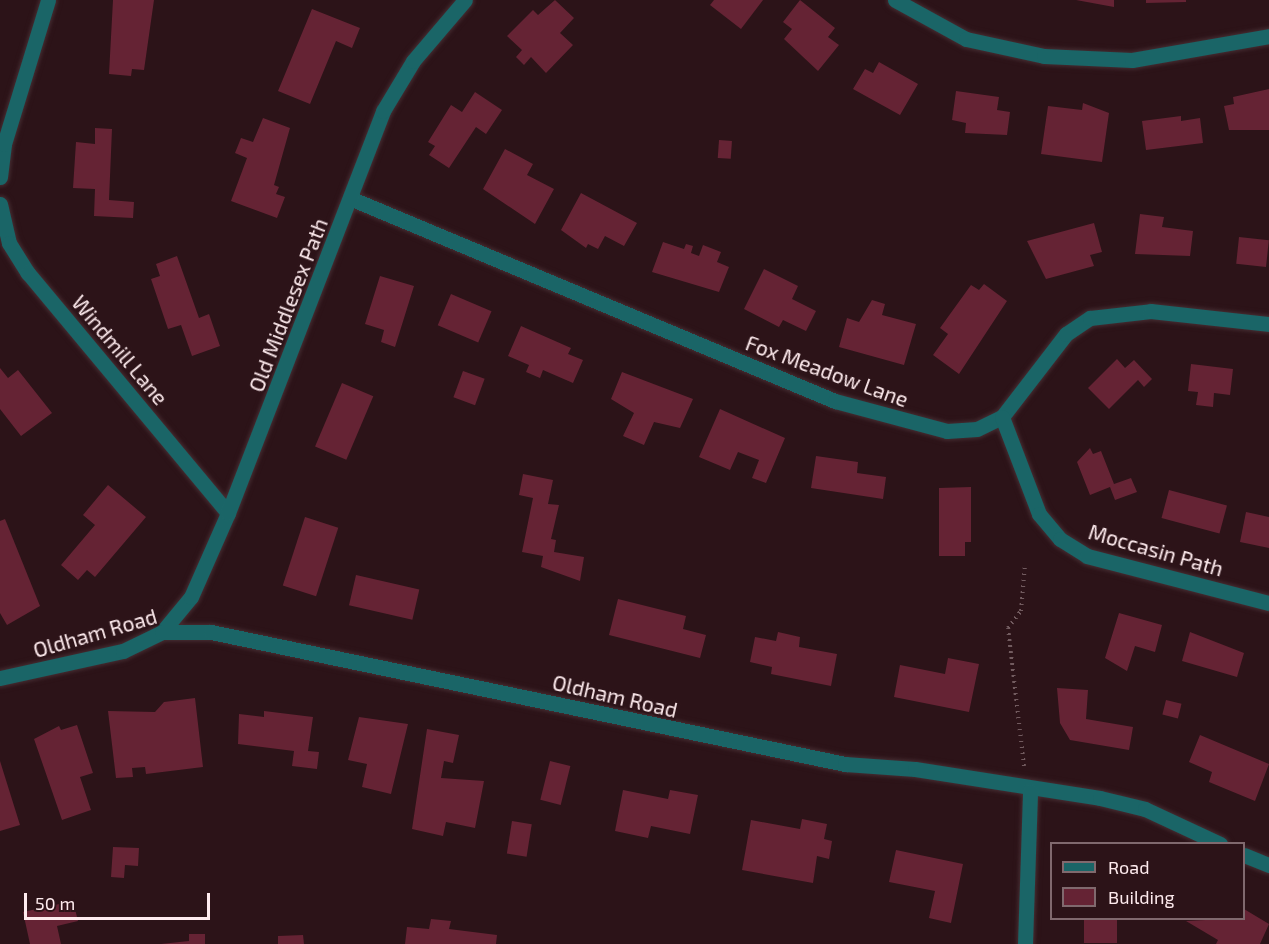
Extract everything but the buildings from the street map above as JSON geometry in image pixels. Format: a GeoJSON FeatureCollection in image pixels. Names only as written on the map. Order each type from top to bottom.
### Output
{"type":"FeatureCollection","features":[{"type":"Feature","properties":{"kind":"street"},"geometry":{"type":"LineString","coordinates":[[0,177],[4,144],[48,0]]}},
{"type":"Feature","properties":{"kind":"street","name":"Old Middlesex Path"},"geometry":{"type":"LineString","coordinates":[[162,632],[192,597],[228,513],[352,199],[383,111],[413,61],[465,0]]}},
{"type":"Feature","properties":{"kind":"street"},"geometry":{"type":"LineString","coordinates":[[895,0],[966,39],[1044,56],[1132,60],[1269,36]]}},
{"type":"Feature","properties":{"kind":"street","name":"Fox Meadow Lane"},"geometry":{"type":"LineString","coordinates":[[352,199],[835,401],[947,431],[977,429],[1002,417]]}},
{"type":"Feature","properties":{"kind":"street","name":"Windmill Lane"},"geometry":{"type":"LineString","coordinates":[[0,204],[9,243],[28,273],[228,513]]}},
{"type":"Feature","properties":{"kind":"street"},"geometry":{"type":"LineString","coordinates":[[1002,417],[1043,360],[1090,318],[1151,311],[1269,324]]}},
{"type":"Feature","properties":{"kind":"street","name":"Moccasin Path"},"geometry":{"type":"LineString","coordinates":[[1002,417],[1039,514],[1060,538],[1087,556],[1269,603]]}},
{"type":"Feature","properties":{"kind":"street","name":"Oldham Road"},"geometry":{"type":"LineString","coordinates":[[0,678],[123,651],[162,632],[211,632],[652,728],[845,765],[915,769],[1145,809],[1218,842]]}},
{"type":"Feature","properties":{"kind":"street"},"geometry":{"type":"LineString","coordinates":[[1025,944],[1029,790]]}},
{"type":"Feature","properties":{"kind":"street"},"geometry":{"type":"LineString","coordinates":[[1245,855],[1269,866]]}},
{"type":"Feature","properties":{"kind":"path"},"geometry":{"type":"LineString","coordinates":[[1025,565],[1022,611],[1008,628],[1029,790]]}}]}
